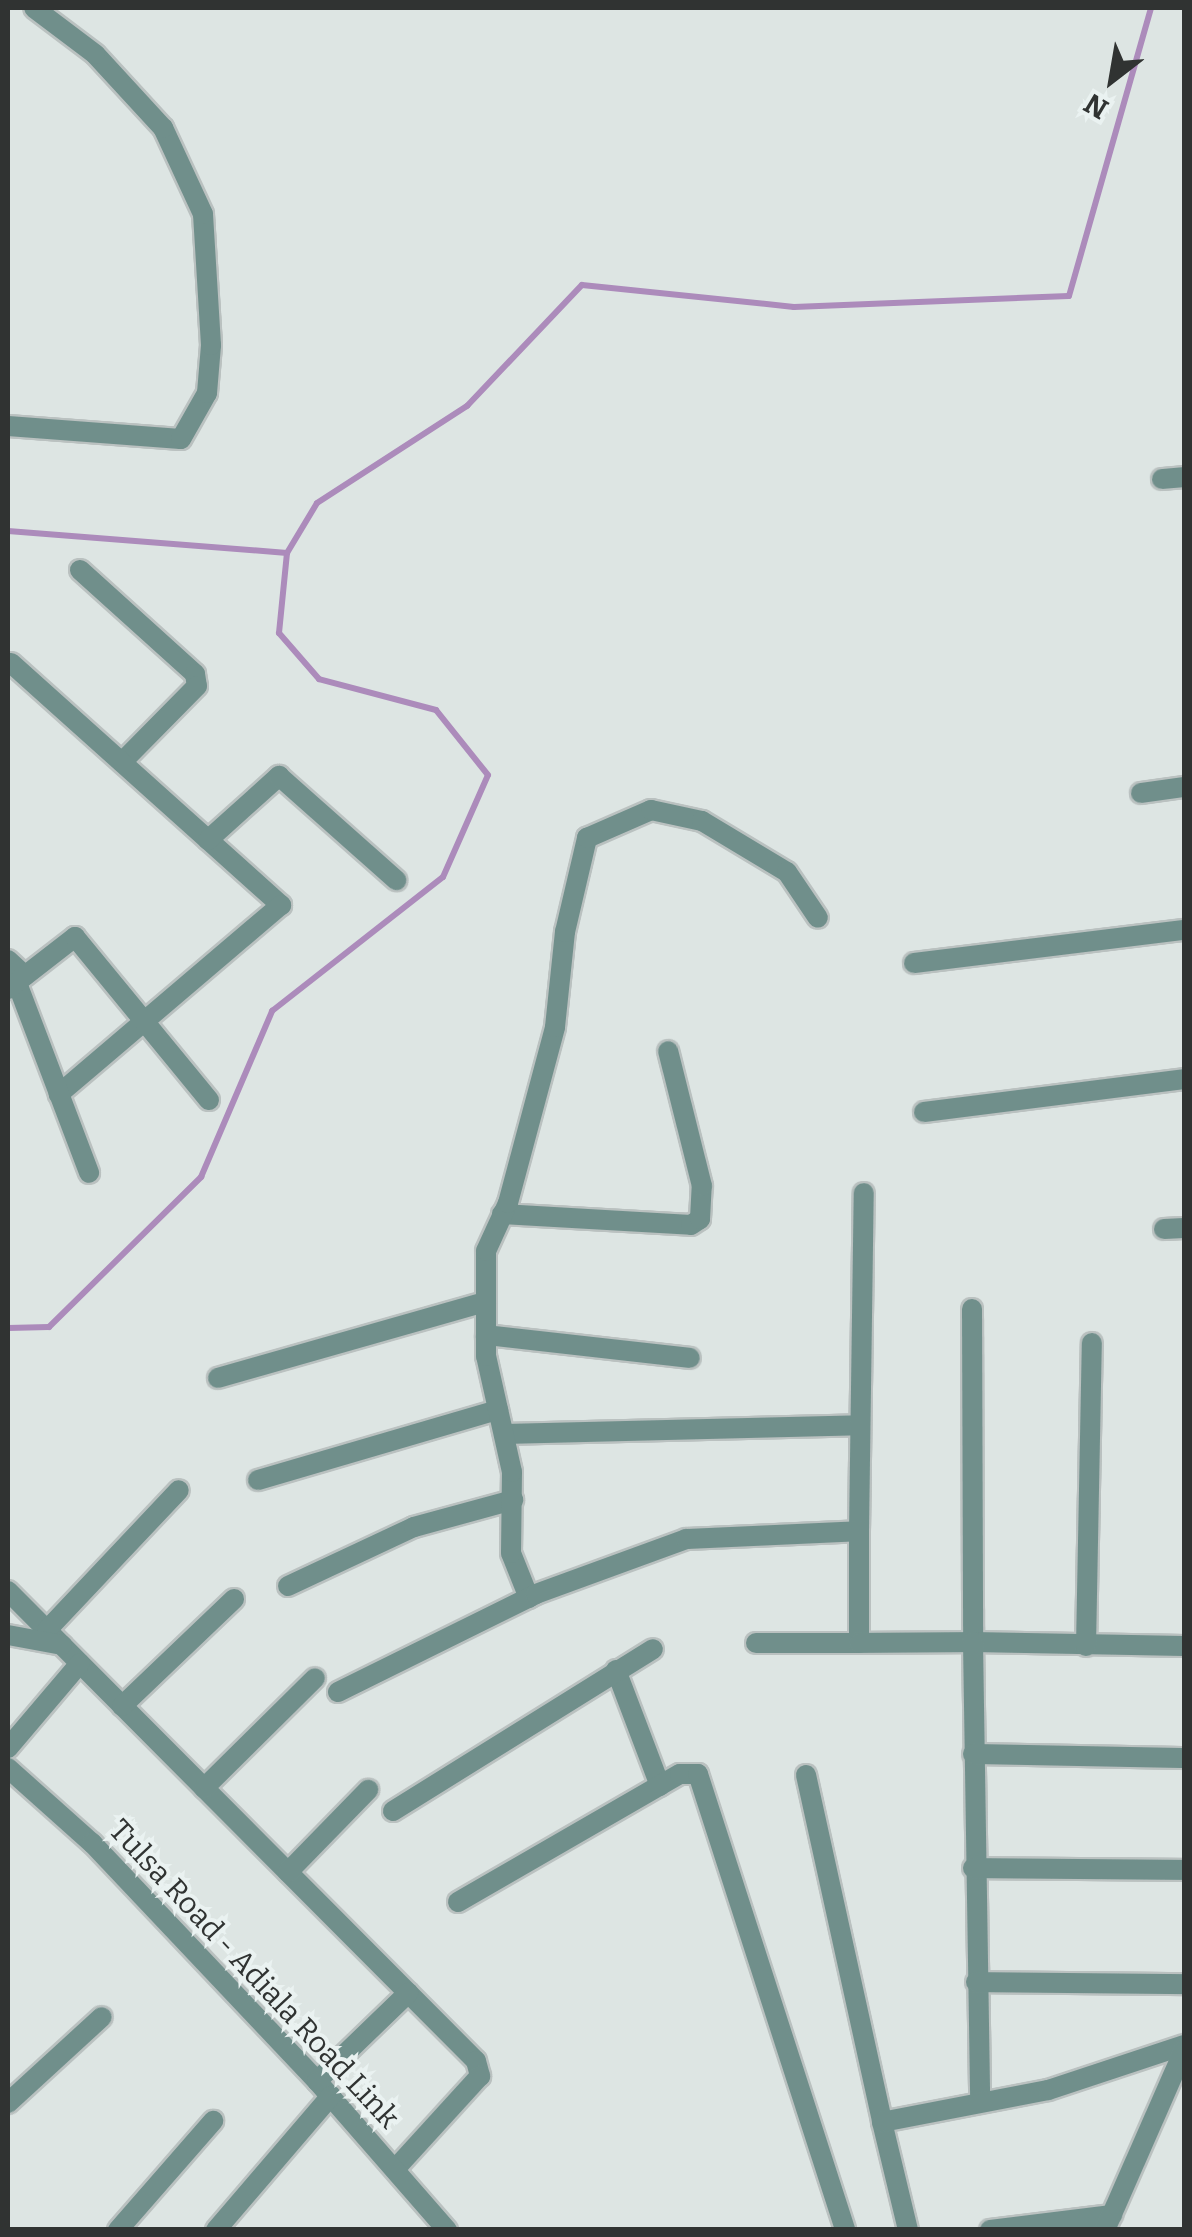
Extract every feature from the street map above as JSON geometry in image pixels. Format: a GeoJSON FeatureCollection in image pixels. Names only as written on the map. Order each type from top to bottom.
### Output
{"type":"FeatureCollection","features":[{"type":"Feature","properties":{"kind":"street"},"geometry":{"type":"LineString","coordinates":[[8,426],[182,439],[207,394],[210,345],[203,214],[163,128],[95,54],[34,8]]}},
{"type":"Feature","properties":{"kind":"street"},"geometry":{"type":"LineString","coordinates":[[1162,479],[1184,477]]}},
{"type":"Feature","properties":{"kind":"street"},"geometry":{"type":"LineString","coordinates":[[80,570],[195,674],[197,686],[122,762]]}},
{"type":"Feature","properties":{"kind":"street"},"geometry":{"type":"LineString","coordinates":[[11,663],[281,905],[59,1094]]}},
{"type":"Feature","properties":{"kind":"street"},"geometry":{"type":"LineString","coordinates":[[208,840],[279,776],[396,880]]}},
{"type":"Feature","properties":{"kind":"street"},"geometry":{"type":"LineString","coordinates":[[1141,792],[1184,787]]}},
{"type":"Feature","properties":{"kind":"street"},"geometry":{"type":"LineString","coordinates":[[529,1598],[512,1553],[513,1500],[486,1336],[486,1251],[502,1214],[555,1027],[565,932],[587,838],[651,810],[702,821],[787,872],[818,918]]}},
{"type":"Feature","properties":{"kind":"street"},"geometry":{"type":"LineString","coordinates":[[914,963],[1184,930]]}},
{"type":"Feature","properties":{"kind":"street"},"geometry":{"type":"LineString","coordinates":[[16,983],[75,936],[209,1100]]}},
{"type":"Feature","properties":{"kind":"street"},"geometry":{"type":"LineString","coordinates":[[8,960],[89,1173]]}},
{"type":"Feature","properties":{"kind":"street"},"geometry":{"type":"LineString","coordinates":[[502,1214],[692,1225],[700,1219],[702,1186],[668,1051]]}},
{"type":"Feature","properties":{"kind":"street"},"geometry":{"type":"LineString","coordinates":[[924,1112],[1184,1079]]}},
{"type":"Feature","properties":{"kind":"street"},"geometry":{"type":"LineString","coordinates":[[859,1643],[864,1193]]}},
{"type":"Feature","properties":{"kind":"street"},"geometry":{"type":"LineString","coordinates":[[218,1378],[485,1302]]}},
{"type":"Feature","properties":{"kind":"street"},"geometry":{"type":"LineString","coordinates":[[972,1310],[973,1868],[980,2101]]}},
{"type":"Feature","properties":{"kind":"street"},"geometry":{"type":"LineString","coordinates":[[486,1336],[690,1358]]}},
{"type":"Feature","properties":{"kind":"street"},"geometry":{"type":"LineString","coordinates":[[1086,1646],[1092,1343]]}},
{"type":"Feature","properties":{"kind":"street"},"geometry":{"type":"LineString","coordinates":[[258,1480],[498,1410]]}},
{"type":"Feature","properties":{"kind":"street"},"geometry":{"type":"LineString","coordinates":[[504,1434],[860,1425]]}},
{"type":"Feature","properties":{"kind":"street"},"geometry":{"type":"LineString","coordinates":[[55,1638],[180,1490]]}},
{"type":"Feature","properties":{"kind":"street"},"geometry":{"type":"LineString","coordinates":[[288,1586],[414,1527],[513,1500]]}},
{"type":"Feature","properties":{"kind":"street"},"geometry":{"type":"LineString","coordinates":[[338,1692],[529,1598],[686,1539],[859,1531]]}},
{"type":"Feature","properties":{"kind":"street"},"geometry":{"type":"LineString","coordinates":[[8,1591],[476,2061],[480,2076],[395,2169]]}},
{"type":"Feature","properties":{"kind":"street"},"geometry":{"type":"LineString","coordinates":[[122,1706],[234,1598]]}},
{"type":"Feature","properties":{"kind":"street"},"geometry":{"type":"LineString","coordinates":[[8,1635],[55,1638]]}},
{"type":"Feature","properties":{"kind":"street"},"geometry":{"type":"LineString","coordinates":[[756,1643],[1184,1646]]}},
{"type":"Feature","properties":{"kind":"street"},"geometry":{"type":"LineString","coordinates":[[393,1811],[653,1648]]}},
{"type":"Feature","properties":{"kind":"street"},"geometry":{"type":"LineString","coordinates":[[8,1748],[80,1664]]}},
{"type":"Feature","properties":{"kind":"street"},"geometry":{"type":"LineString","coordinates":[[616,1670],[660,1786]]}},
{"type":"Feature","properties":{"kind":"street"},"geometry":{"type":"LineString","coordinates":[[204,1788],[315,1678]]}},
{"type":"Feature","properties":{"kind":"street"},"geometry":{"type":"LineString","coordinates":[[973,1754],[1184,1758]]}},
{"type":"Feature","properties":{"kind":"street","name":"Tulsa Road - Adiala Road Link"},"geometry":{"type":"LineString","coordinates":[[8,1768],[92,1844],[324,2088],[448,2230]]}},
{"type":"Feature","properties":{"kind":"street"},"geometry":{"type":"LineString","coordinates":[[458,1902],[660,1786],[698,1774],[845,2230]]}},
{"type":"Feature","properties":{"kind":"street"},"geometry":{"type":"LineString","coordinates":[[806,1775],[908,2230]]}},
{"type":"Feature","properties":{"kind":"street"},"geometry":{"type":"LineString","coordinates":[[288,1872],[368,1790]]}},
{"type":"Feature","properties":{"kind":"street"},"geometry":{"type":"LineString","coordinates":[[973,1868],[1184,1870]]}},
{"type":"Feature","properties":{"kind":"street"},"geometry":{"type":"LineString","coordinates":[[976,1982],[1184,1984]]}},
{"type":"Feature","properties":{"kind":"street"},"geometry":{"type":"LineString","coordinates":[[216,2230],[324,2088],[408,1993]]}},
{"type":"Feature","properties":{"kind":"street"},"geometry":{"type":"LineString","coordinates":[[8,2103],[102,2016]]}},
{"type":"Feature","properties":{"kind":"street"},"geometry":{"type":"LineString","coordinates":[[882,2122],[1048,2090],[1184,2048]]}},
{"type":"Feature","properties":{"kind":"street"},"geometry":{"type":"LineString","coordinates":[[990,2230],[1109,2222],[1184,2048]]}},
{"type":"Feature","properties":{"kind":"street"},"geometry":{"type":"LineString","coordinates":[[118,2230],[213,2121]]}},
{"type":"Feature","properties":{"kind":"waterway"},"geometry":{"type":"LineString","coordinates":[[8,1328],[49,1327],[201,1177],[272,1011],[443,877],[488,775],[436,710],[319,679],[279,633],[287,553],[317,503],[467,406],[582,285],[794,307],[1069,296],[1151,8]]}},
{"type":"Feature","properties":{"kind":"waterway"},"geometry":{"type":"LineString","coordinates":[[8,531],[287,553]]}}]}
